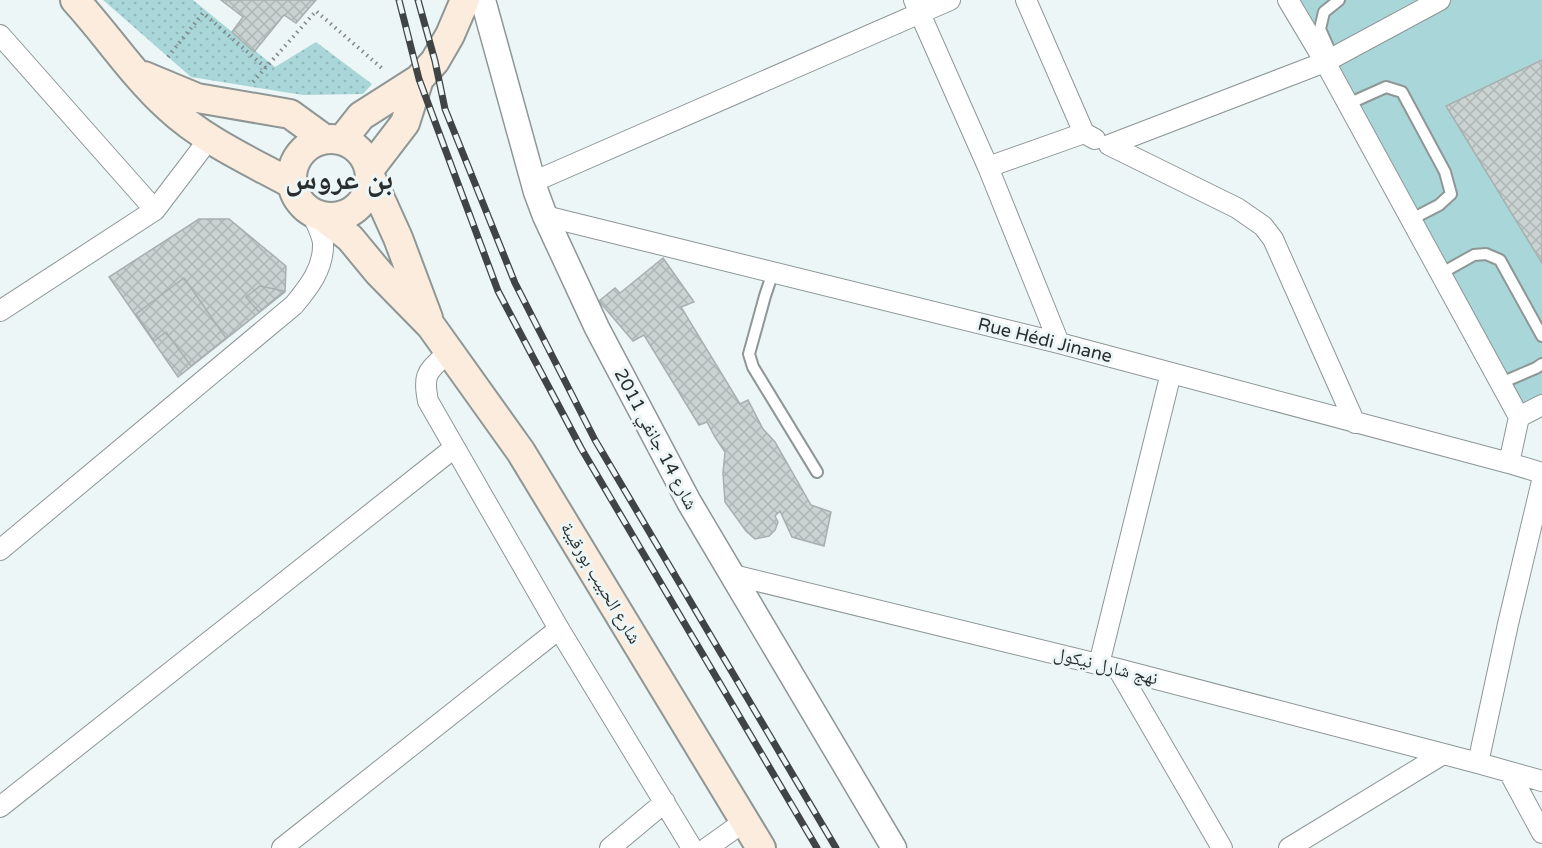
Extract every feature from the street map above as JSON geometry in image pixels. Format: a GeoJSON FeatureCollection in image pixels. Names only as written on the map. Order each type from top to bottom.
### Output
{"type":"FeatureCollection","features":[{"type":"Feature","properties":{"kind":"main road"},"geometry":{"type":"LineString","coordinates":[[75,0],[135,73],[168,108],[209,138],[292,184]]}},
{"type":"Feature","properties":{"kind":"main road"},"geometry":{"type":"LineString","coordinates":[[135,73],[197,98],[290,114],[332,139],[359,151],[369,173],[369,188],[364,199],[346,214],[334,216],[317,214],[302,204],[295,195],[292,184],[292,171],[296,160],[312,143],[332,139],[361,116],[412,84],[435,61],[450,35],[465,0]]}},
{"type":"Feature","properties":{"kind":"main road"},"geometry":{"type":"LineString","coordinates":[[369,173],[405,123],[412,84]]}},
{"type":"Feature","properties":{"kind":"main road","name":"شارع الحبيب بورقيبة"},"geometry":{"type":"LineString","coordinates":[[369,173],[398,238],[431,326]]}},
{"type":"Feature","properties":{"kind":"main road","name":"شارع الحبيب بورقيبة"},"geometry":{"type":"LineString","coordinates":[[317,214],[350,238],[379,273],[431,326],[521,452],[761,848]]}},
{"type":"Feature","properties":{"kind":"street","name":"شارع 14 جانفي 2011"},"geometry":{"type":"LineString","coordinates":[[483,0],[533,182],[545,216],[597,328],[689,502],[894,848]]}},
{"type":"Feature","properties":{"kind":"street"},"geometry":{"type":"LineString","coordinates":[[533,182],[917,7],[950,0]]}},
{"type":"Feature","properties":{"kind":"street"},"geometry":{"type":"LineString","coordinates":[[1026,0],[1084,133],[1237,208],[1263,226],[1273,239],[1355,423]]}},
{"type":"Feature","properties":{"kind":"street"},"geometry":{"type":"LineString","coordinates":[[1288,0],[1329,60],[1348,104],[1519,417],[1509,463]]}},
{"type":"Feature","properties":{"kind":"street"},"geometry":{"type":"LineString","coordinates":[[1109,145],[1329,60],[1440,0]]}},
{"type":"Feature","properties":{"kind":"street"},"geometry":{"type":"LineString","coordinates":[[917,7],[988,167],[1059,343]]}},
{"type":"Feature","properties":{"kind":"street"},"geometry":{"type":"LineString","coordinates":[[0,35],[155,210]]}},
{"type":"Feature","properties":{"kind":"street"},"geometry":{"type":"LineString","coordinates":[[988,167],[1084,133]]}},
{"type":"Feature","properties":{"kind":"street"},"geometry":{"type":"LineString","coordinates":[[0,311],[155,210],[209,138]]}},
{"type":"Feature","properties":{"kind":"street"},"geometry":{"type":"LineString","coordinates":[[0,550],[294,305],[313,280],[322,257],[323,241],[317,214]]}},
{"type":"Feature","properties":{"kind":"street","name":"Rue Hédi Jinane"},"geometry":{"type":"LineString","coordinates":[[545,216],[1059,343],[1542,473]]}},
{"type":"Feature","properties":{"kind":"street"},"geometry":{"type":"LineString","coordinates":[[449,351],[426,375],[425,387],[428,401],[559,629],[692,848]]}},
{"type":"Feature","properties":{"kind":"street"},"geometry":{"type":"LineString","coordinates":[[1099,664],[1171,373]]}},
{"type":"Feature","properties":{"kind":"street"},"geometry":{"type":"LineString","coordinates":[[1519,417],[1542,405]]}},
{"type":"Feature","properties":{"kind":"street"},"geometry":{"type":"LineString","coordinates":[[0,807],[454,448]]}},
{"type":"Feature","properties":{"kind":"street"},"geometry":{"type":"LineString","coordinates":[[1478,763],[1542,481]]}},
{"type":"Feature","properties":{"kind":"street","name":"نهج شارل نيكول"},"geometry":{"type":"LineString","coordinates":[[733,575],[1099,664],[1542,781]]}},
{"type":"Feature","properties":{"kind":"street"},"geometry":{"type":"LineString","coordinates":[[282,848],[559,629]]}},
{"type":"Feature","properties":{"kind":"street"},"geometry":{"type":"LineString","coordinates":[[1118,669],[1221,848]]}},
{"type":"Feature","properties":{"kind":"street"},"geometry":{"type":"LineString","coordinates":[[1289,848],[1443,754]]}},
{"type":"Feature","properties":{"kind":"street"},"geometry":{"type":"LineString","coordinates":[[1509,772],[1542,833]]}},
{"type":"Feature","properties":{"kind":"street"},"geometry":{"type":"LineString","coordinates":[[610,848],[665,802]]}},
{"type":"Feature","properties":{"kind":"street"},"geometry":{"type":"LineString","coordinates":[[707,848],[745,821]]}},
{"type":"Feature","properties":{"kind":"lane"},"geometry":{"type":"LineString","coordinates":[[1329,60],[1320,29],[1324,12],[1339,0]]}},
{"type":"Feature","properties":{"kind":"lane"},"geometry":{"type":"LineString","coordinates":[[1348,104],[1386,87],[1401,92],[1445,172],[1450,194],[1439,206],[1410,220]]}},
{"type":"Feature","properties":{"kind":"lane"},"geometry":{"type":"LineString","coordinates":[[1440,274],[1474,255],[1486,254],[1500,260],[1542,336]]}},
{"type":"Feature","properties":{"kind":"lane"},"geometry":{"type":"LineString","coordinates":[[773,272],[749,354],[753,367],[817,472]]}},
{"type":"Feature","properties":{"kind":"lane"},"geometry":{"type":"LineString","coordinates":[[1501,383],[1542,364]]}},
{"type":"Feature","properties":{"kind":"path"},"geometry":{"type":"LineString","coordinates":[[233,105],[316,11],[412,84]]}},
{"type":"Feature","properties":{"kind":"path"},"geometry":{"type":"LineString","coordinates":[[165,62],[203,13],[266,68]]}},
{"type":"Feature","properties":{"kind":"shaded area"},"geometry":{"type":"Polygon","coordinates":[[[103,0],[193,0],[275,67],[316,42],[372,84],[363,94],[303,95],[191,77],[103,0]]]}},
{"type":"Feature","properties":{"kind":"shaded area"},"geometry":{"type":"Polygon","coordinates":[[[1288,0],[1542,0],[1542,398],[1514,412],[1288,0]]]}},
{"type":"Feature","properties":{"kind":"building"},"geometry":{"type":"Polygon","coordinates":[[[221,0],[316,0],[296,23],[284,15],[254,52],[232,32],[243,17],[221,0]]]}},
{"type":"Feature","properties":{"kind":"building"},"geometry":{"type":"Polygon","coordinates":[[[1542,60],[1542,263],[1446,106],[1542,60]]]}},
{"type":"Feature","properties":{"kind":"building"},"geometry":{"type":"Polygon","coordinates":[[[199,219],[229,219],[286,266],[285,292],[178,377],[109,277],[199,219]],[[184,278],[136,314],[154,341],[166,332],[191,366],[226,338],[184,278]],[[260,286],[246,297],[259,312],[284,291],[260,286]]]}},
{"type":"Feature","properties":{"kind":"building"},"geometry":{"type":"Polygon","coordinates":[[[663,258],[694,302],[681,307],[740,404],[748,400],[763,429],[775,442],[811,505],[831,512],[824,546],[792,537],[780,511],[775,516],[778,522],[775,530],[769,536],[755,539],[746,531],[725,502],[723,473],[725,452],[707,422],[699,425],[644,335],[633,341],[599,301],[615,288],[620,293],[663,258]]]}},
{"type":"Feature","properties":{"kind":"building"},"geometry":{"type":"Polygon","coordinates":[[[184,278],[226,338],[191,366],[166,332],[154,341],[136,314],[184,278]]]}},
{"type":"Feature","properties":{"kind":"building"},"geometry":{"type":"Polygon","coordinates":[[[260,286],[284,291],[259,312],[246,297],[260,286]]]}},
{"type":"Feature","properties":{"kind":"railway"},"geometry":{"type":"LineString","coordinates":[[399,0],[419,79],[498,291],[581,448],[817,848]]}},
{"type":"Feature","properties":{"kind":"railway"},"geometry":{"type":"LineString","coordinates":[[418,0],[435,61],[445,109],[515,283],[595,440],[836,848]]}},
{"type":"Feature","properties":{"kind":"district","name":"بن عروس"},"geometry":{"type":"Point","coordinates":[339,179]}}]}
